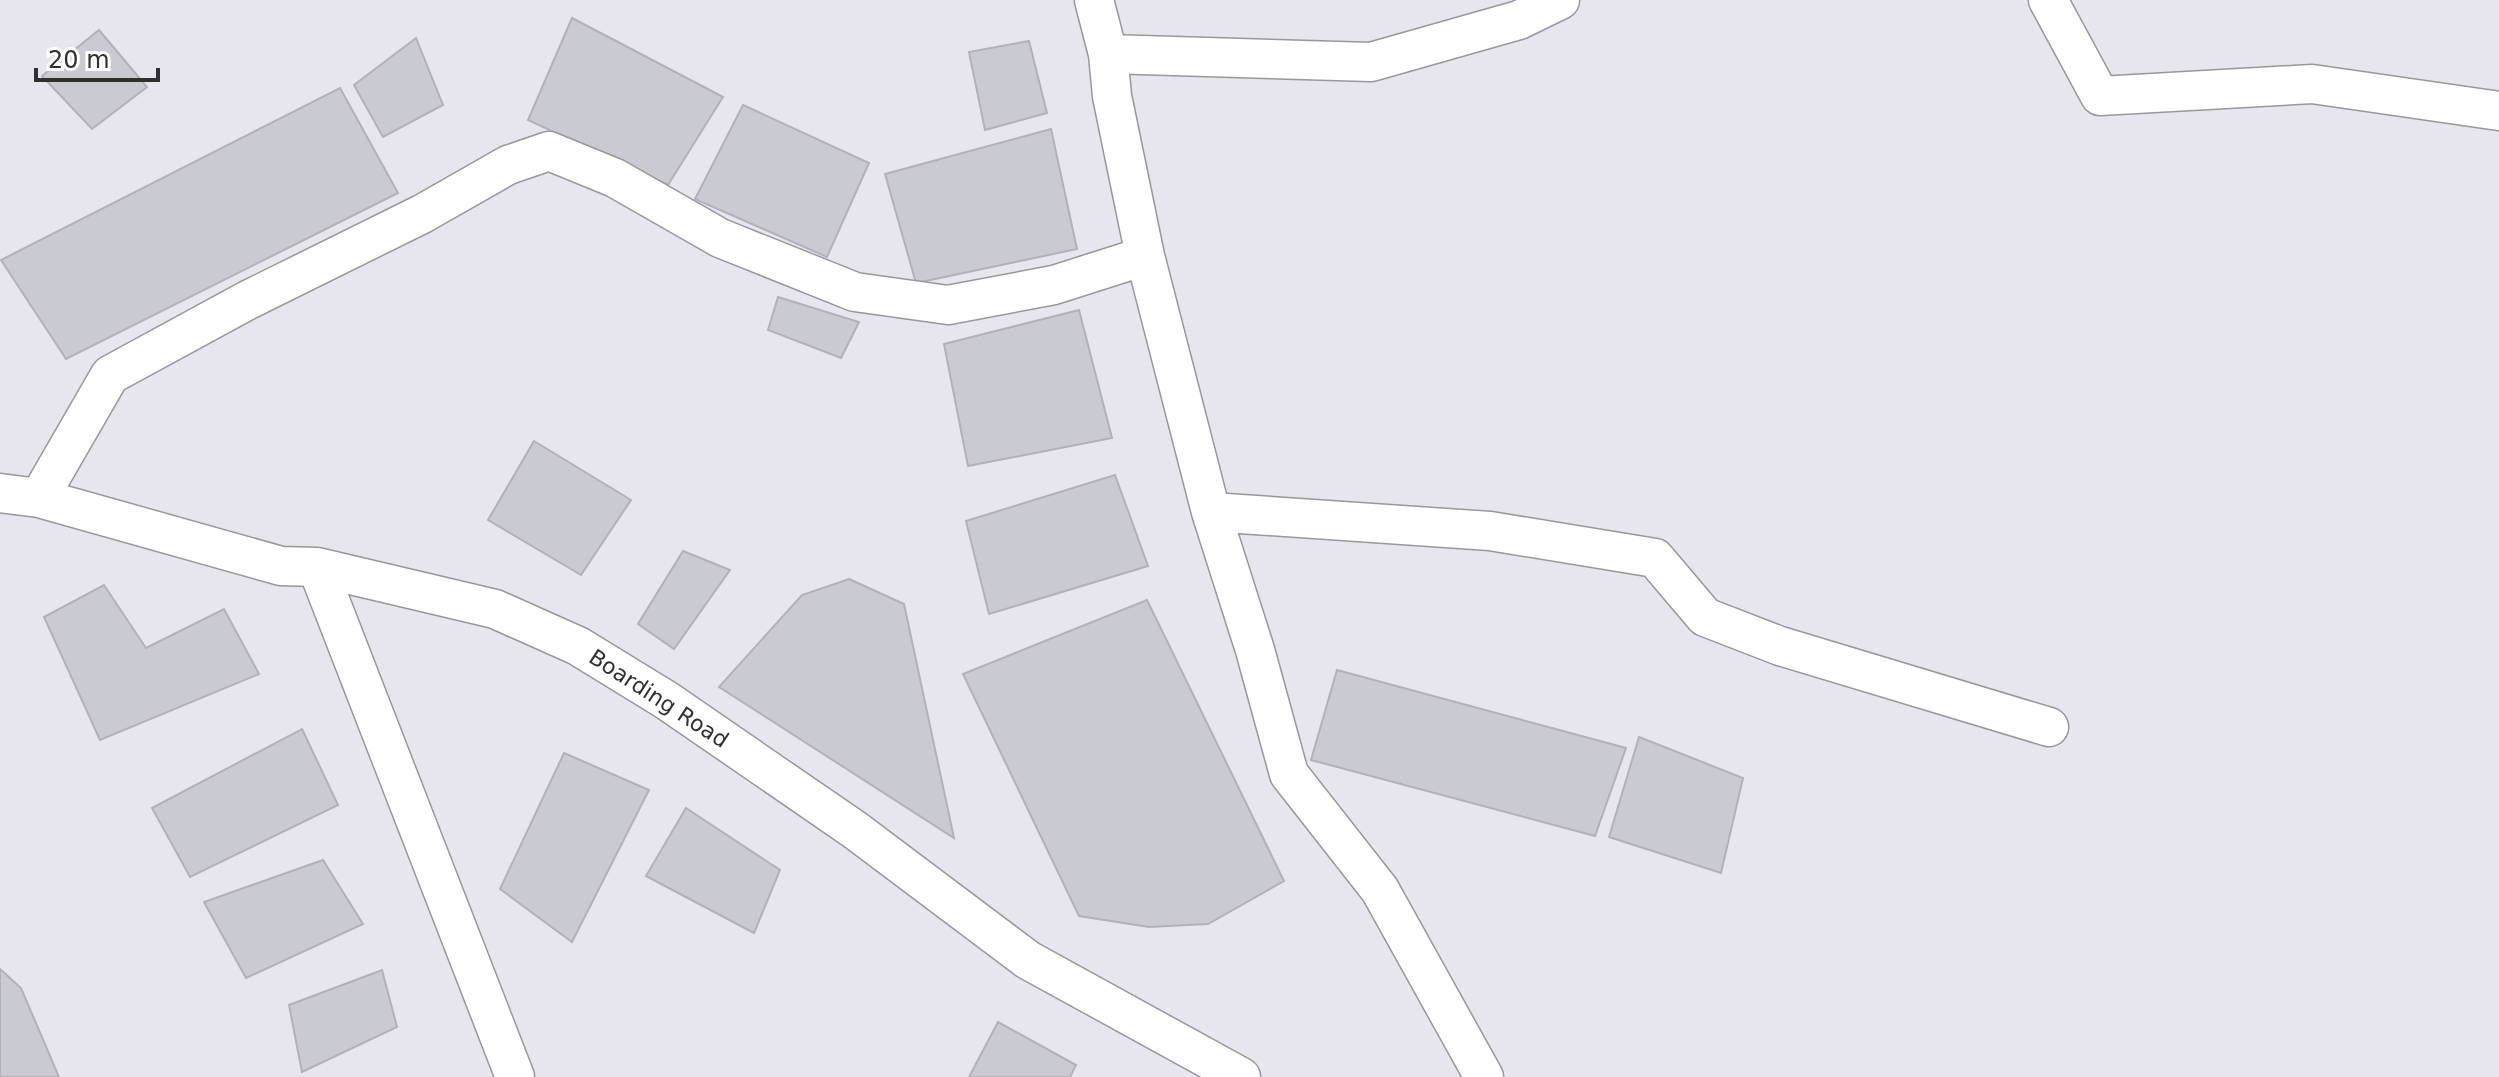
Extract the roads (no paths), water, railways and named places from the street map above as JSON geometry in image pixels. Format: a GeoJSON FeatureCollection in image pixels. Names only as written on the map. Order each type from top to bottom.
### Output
{"type":"FeatureCollection","features":[{"type":"Feature","properties":{"kind":"street"},"geometry":{"type":"LineString","coordinates":[[1094,0],[1108,54],[1112,96],[1145,256],[1211,512],[1255,650],[1289,774],[1380,890],[1484,1077]]}},
{"type":"Feature","properties":{"kind":"street"},"geometry":{"type":"LineString","coordinates":[[1108,54],[1371,62],[1514,10],[1560,0]]}},
{"type":"Feature","properties":{"kind":"street"},"geometry":{"type":"LineString","coordinates":[[2048,0],[2100,96],[2312,84],[2499,111]]}},
{"type":"Feature","properties":{"kind":"street"},"geometry":{"type":"LineString","coordinates":[[39,498],[110,375],[248,300],[422,214],[508,165],[549,151],[615,178],[720,238],[855,292],[948,305],[1054,285],[1145,256]]}},
{"type":"Feature","properties":{"kind":"street","name":"Boarding Road"},"geometry":{"type":"LineString","coordinates":[[0,493],[39,498],[281,566],[317,567],[495,609],[578,646],[666,700],[855,830],[1028,960],[1241,1077]]}},
{"type":"Feature","properties":{"kind":"street"},"geometry":{"type":"LineString","coordinates":[[1211,512],[1490,531],[1655,558],[1705,617],[1780,646],[2049,727]]}},
{"type":"Feature","properties":{"kind":"street"},"geometry":{"type":"LineString","coordinates":[[317,567],[515,1077]]}}]}
